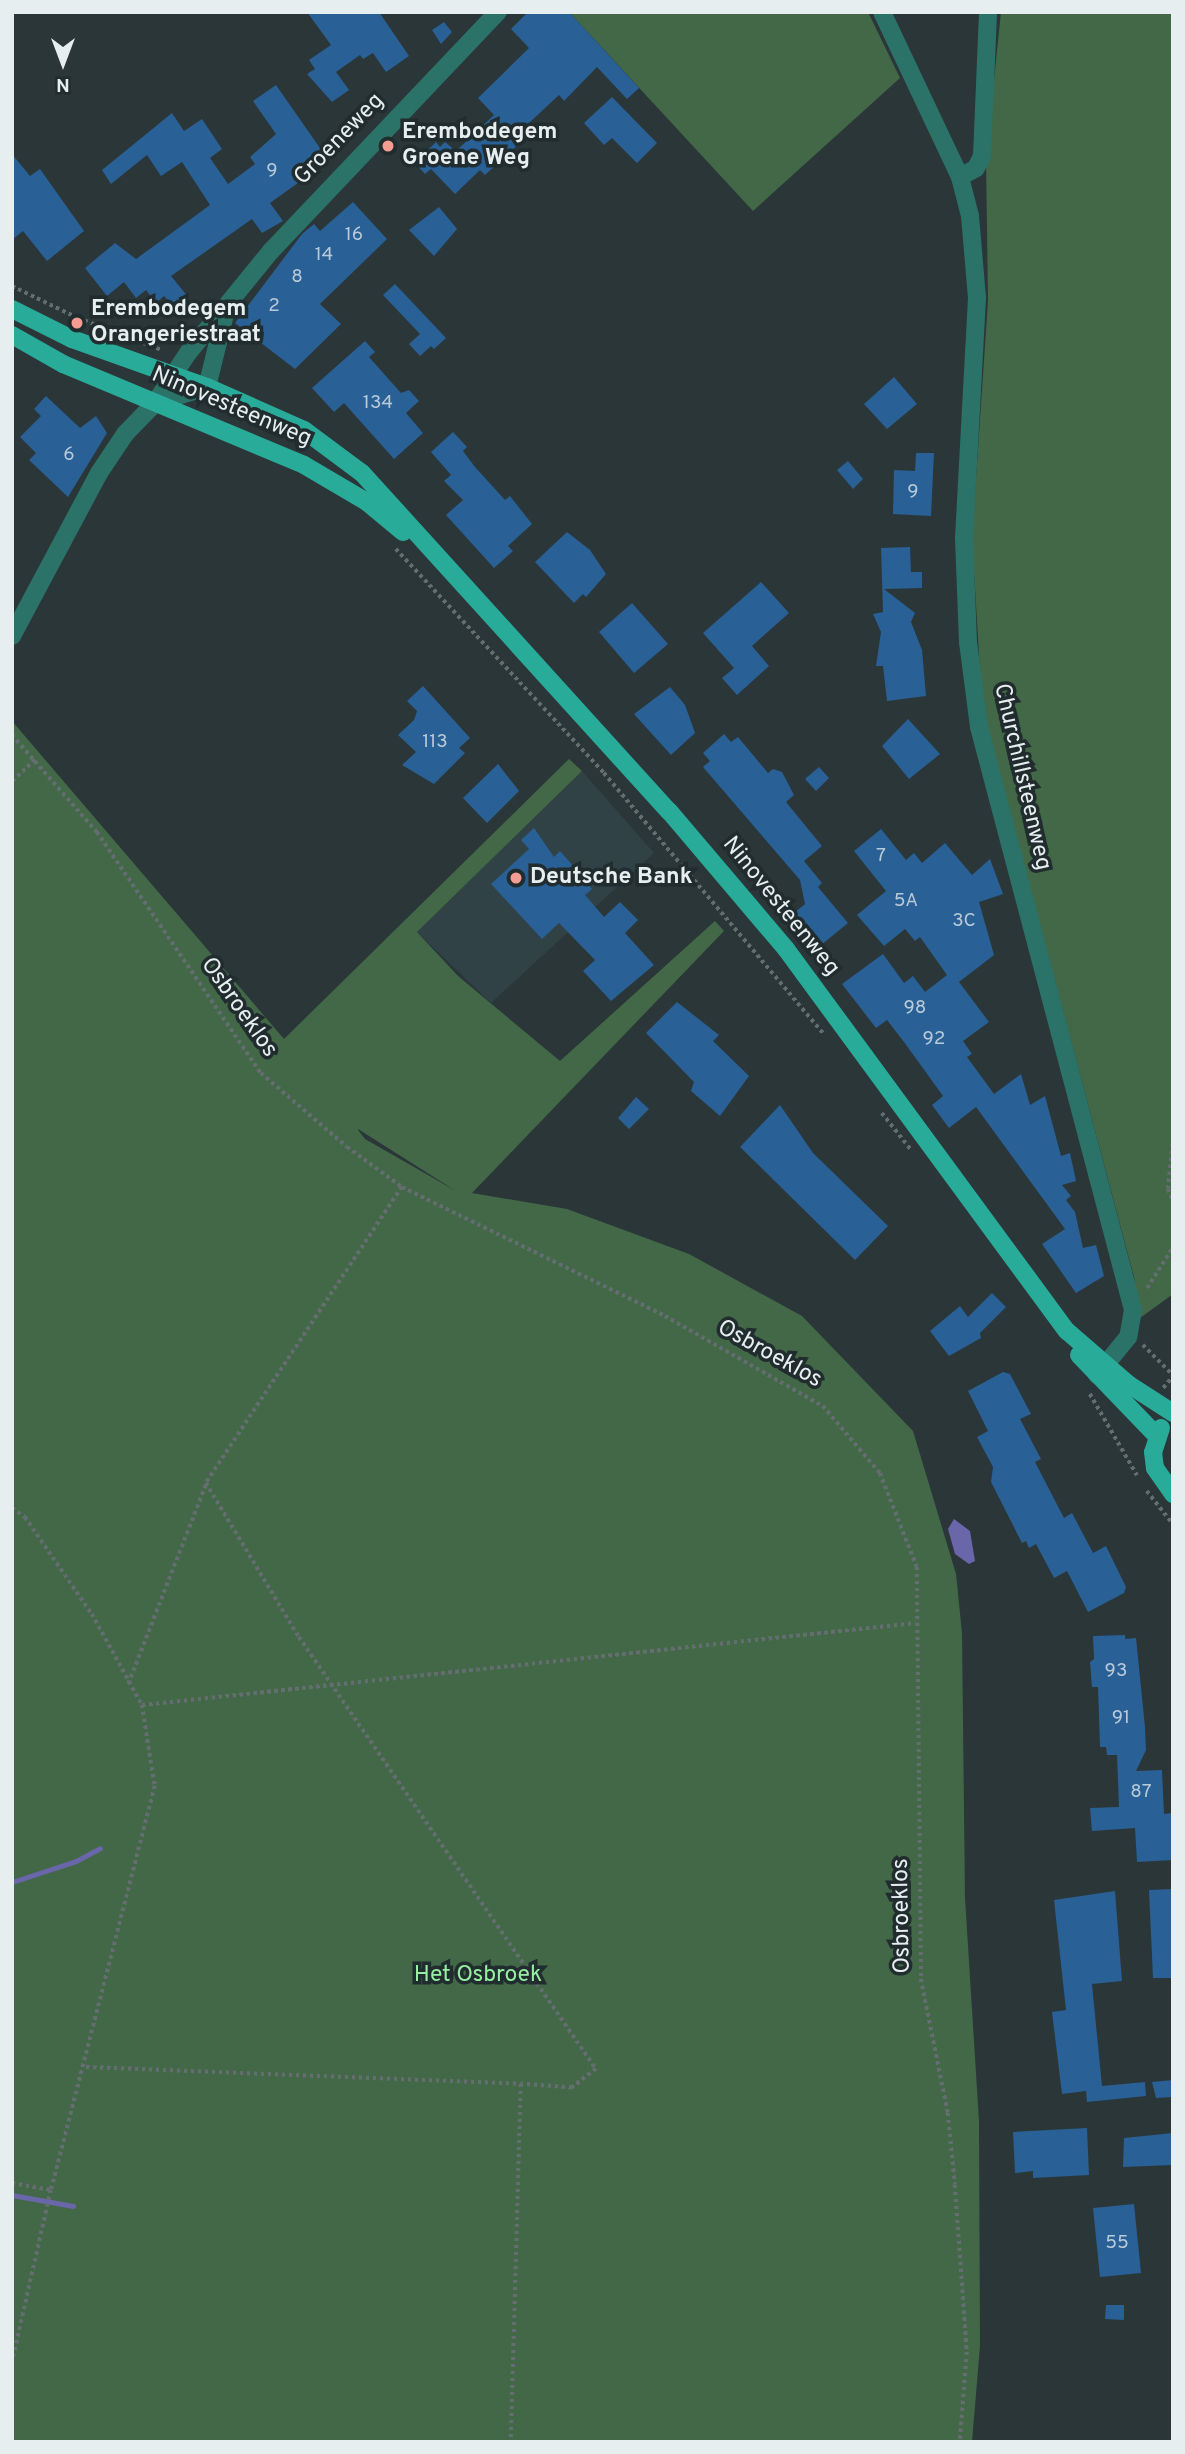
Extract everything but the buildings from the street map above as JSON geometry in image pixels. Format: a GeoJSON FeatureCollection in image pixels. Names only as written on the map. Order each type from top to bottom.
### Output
{"type":"FeatureCollection","features":[{"type":"Feature","properties":{"kind":"main road","name":"Ninovesteenweg"},"geometry":{"type":"LineString","coordinates":[[12,309],[72,339],[207,387],[304,430],[339,453],[413,526],[421,543]]}},
{"type":"Feature","properties":{"kind":"main road","name":"Ninovesteenweg"},"geometry":{"type":"LineString","coordinates":[[12,335],[63,364],[304,465],[367,502],[421,543],[669,811],[786,949],[1067,1331],[1096,1376],[1157,1436]]}},
{"type":"Feature","properties":{"kind":"main road","name":"Ninovesteenweg"},"geometry":{"type":"LineString","coordinates":[[1096,1376],[1173,1414]]}},
{"type":"Feature","properties":{"kind":"main road"},"geometry":{"type":"LineString","coordinates":[[1173,1414],[1157,1436],[1155,1468],[1173,1494]]}},
{"type":"Feature","properties":{"kind":"street","name":"Groeneweg"},"geometry":{"type":"LineString","coordinates":[[12,636],[99,472],[125,434],[155,403],[226,310],[319,197],[498,12]]}},
{"type":"Feature","properties":{"kind":"street","name":"Churchillsteenweg"},"geometry":{"type":"LineString","coordinates":[[882,12],[960,177],[970,216],[977,298],[964,589],[979,727],[1133,1310],[1128,1338],[1096,1376]]}},
{"type":"Feature","properties":{"kind":"street"},"geometry":{"type":"LineString","coordinates":[[960,177],[976,168],[982,156],[988,12]]}},
{"type":"Feature","properties":{"kind":"street","name":"Groeneweg"},"geometry":{"type":"LineString","coordinates":[[207,387],[226,310]]}},
{"type":"Feature","properties":{"kind":"street"},"geometry":{"type":"LineString","coordinates":[[155,403],[207,387]]}},
{"type":"Feature","properties":{"kind":"path"},"geometry":{"type":"LineString","coordinates":[[390,543],[604,773],[827,1038]]}},
{"type":"Feature","properties":{"kind":"path","name":"Osbroeklos"},"geometry":{"type":"LineString","coordinates":[[12,735],[36,759],[97,832],[261,1073],[347,1147],[402,1187],[665,1316],[823,1406],[880,1473],[918,1567],[916,1623],[920,1979],[948,2113],[955,2185],[967,2352],[960,2442]]}},
{"type":"Feature","properties":{"kind":"path"},"geometry":{"type":"LineString","coordinates":[[12,781],[36,759]]}},
{"type":"Feature","properties":{"kind":"path"},"geometry":{"type":"LineString","coordinates":[[875,1104],[915,1154]]}},
{"type":"Feature","properties":{"kind":"path"},"geometry":{"type":"LineString","coordinates":[[1173,1144],[1168,1189],[1173,1200]]}},
{"type":"Feature","properties":{"kind":"path"},"geometry":{"type":"LineString","coordinates":[[128,1684],[206,1483],[402,1187]]}},
{"type":"Feature","properties":{"kind":"path"},"geometry":{"type":"LineString","coordinates":[[1133,1310],[1173,1247]]}},
{"type":"Feature","properties":{"kind":"path"},"geometry":{"type":"LineString","coordinates":[[1128,1338],[1150,1348],[1173,1375]]}},
{"type":"Feature","properties":{"kind":"path"},"geometry":{"type":"LineString","coordinates":[[1096,1376],[1154,1504],[1173,1524]]}},
{"type":"Feature","properties":{"kind":"path"},"geometry":{"type":"LineString","coordinates":[[86,2067],[572,2088],[596,2069],[331,1683],[206,1483]]}},
{"type":"Feature","properties":{"kind":"path"},"geometry":{"type":"LineString","coordinates":[[12,1508],[25,1517],[92,1614],[128,1684],[142,1705],[155,1786],[86,2067],[51,2190],[12,2363]]}},
{"type":"Feature","properties":{"kind":"path"},"geometry":{"type":"LineString","coordinates":[[142,1705],[916,1623]]}},
{"type":"Feature","properties":{"kind":"path"},"geometry":{"type":"LineString","coordinates":[[511,2442],[522,2084]]}},
{"type":"Feature","properties":{"kind":"path"},"geometry":{"type":"LineString","coordinates":[[12,2183],[51,2190]]}},
{"type":"Feature","properties":{"kind":"shaded area"},"geometry":{"type":"Polygon","coordinates":[[[582,771],[654,853],[491,1003],[417,932],[582,771]]]}},
{"type":"Feature","properties":{"kind":"shaded area"},"geometry":{"type":"Polygon","coordinates":[[[954,1519],[970,1531],[975,1561],[969,1564],[955,1554],[948,1529],[954,1519]]]}},
{"type":"Feature","properties":{"kind":"green space"},"geometry":{"type":"Polygon","coordinates":[[[569,12],[868,12],[900,78],[753,211],[569,12]]]}},
{"type":"Feature","properties":{"kind":"green space"},"geometry":{"type":"Polygon","coordinates":[[[1001,12],[1173,12],[1173,1294],[1140,1318],[1134,1277],[987,726],[981,688],[972,538],[988,301],[986,157],[1001,12]]]}},
{"type":"Feature","properties":{"kind":"green space","name":"Het Osbroek"},"geometry":{"type":"Polygon","coordinates":[[[12,721],[284,1039],[569,759],[582,771],[417,932],[458,976],[560,1061],[715,921],[724,931],[472,1193],[567,1209],[689,1254],[802,1316],[913,1431],[956,1574],[962,1633],[965,1898],[979,2121],[980,2346],[972,2442],[12,2442],[12,721]],[[358,1129],[365,1139],[456,1191],[358,1129]]]}},
{"type":"Feature","properties":{"kind":"waterway"},"geometry":{"type":"LineString","coordinates":[[12,1882],[76,1861],[100,1848]]}},
{"type":"Feature","properties":{"kind":"waterway"},"geometry":{"type":"LineString","coordinates":[[12,2195],[73,2206]]}},
{"type":"Feature","properties":{"kind":"place","name":"Erembodegem Groene Weg"},"geometry":{"type":"Point","coordinates":[388,146]}},
{"type":"Feature","properties":{"kind":"place","name":"Erembodegem Orangeriestraat"},"geometry":{"type":"Point","coordinates":[77,323]}},
{"type":"Feature","properties":{"kind":"place","name":"Deutsche Bank"},"geometry":{"type":"Point","coordinates":[516,878]}}]}
